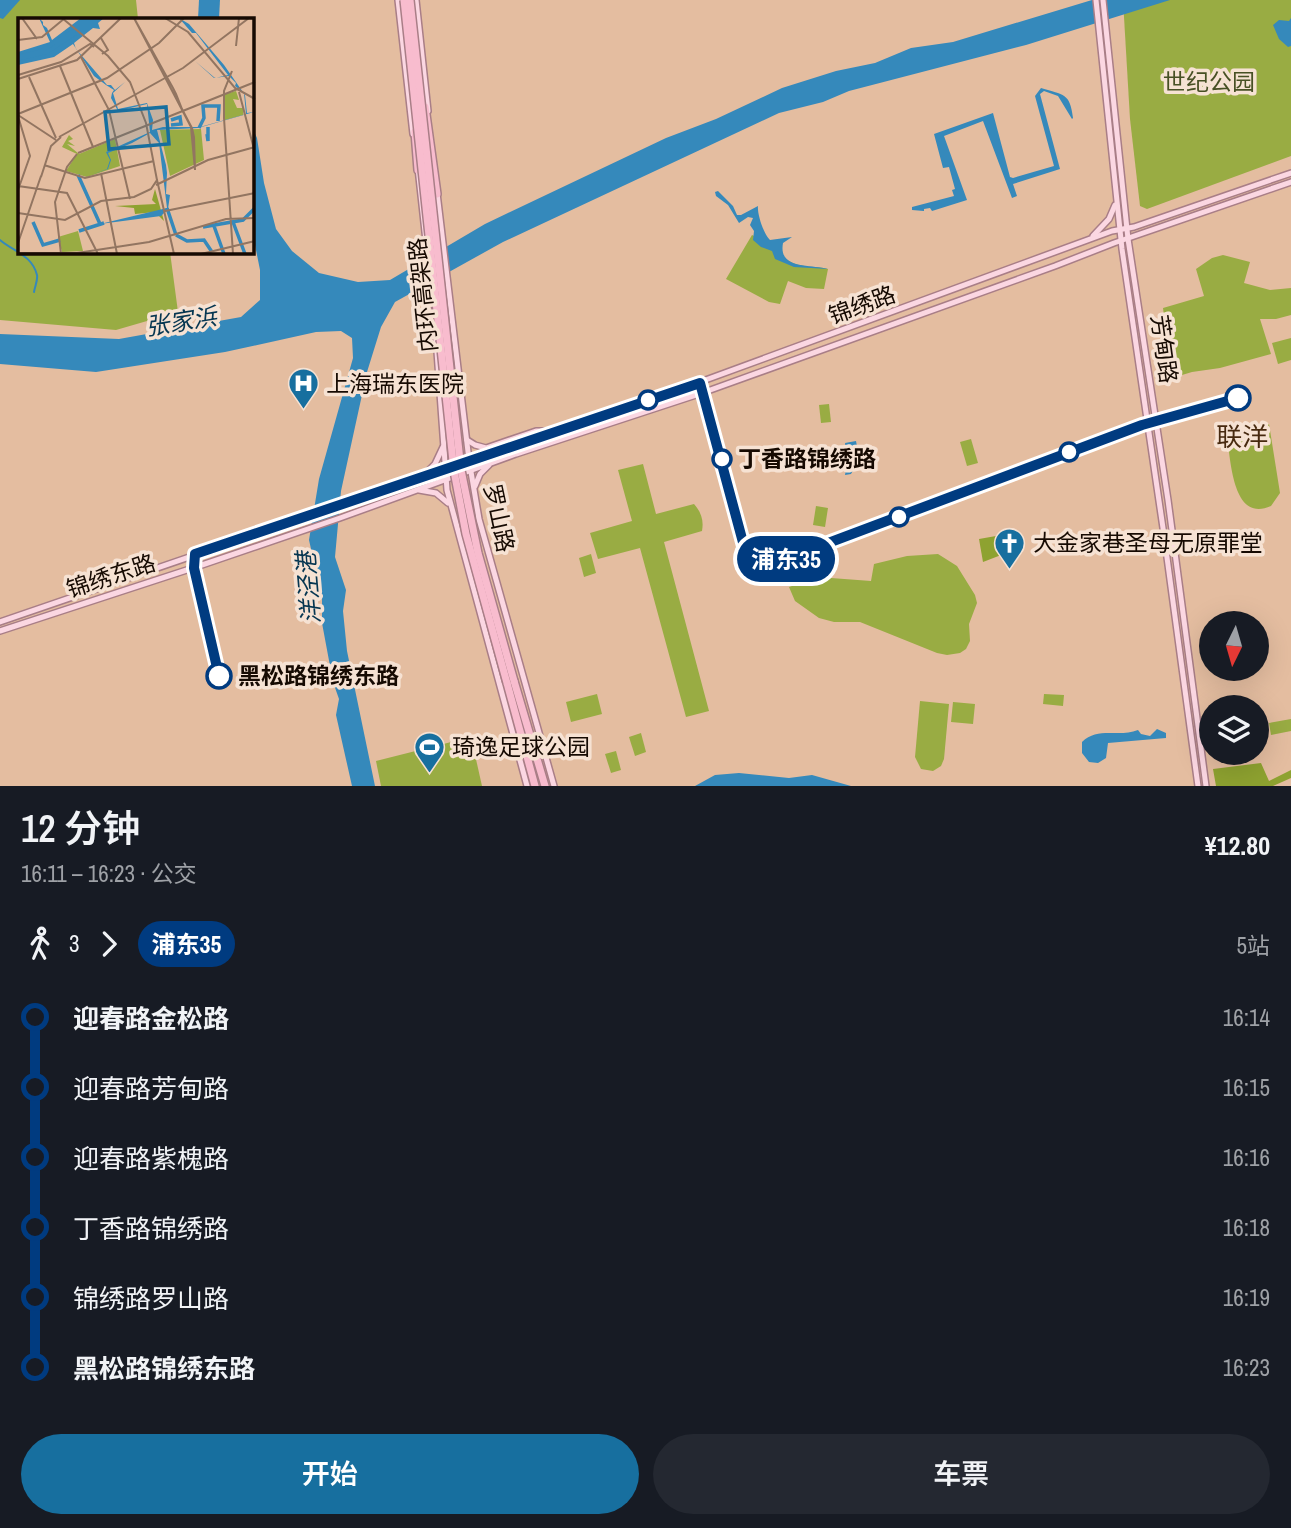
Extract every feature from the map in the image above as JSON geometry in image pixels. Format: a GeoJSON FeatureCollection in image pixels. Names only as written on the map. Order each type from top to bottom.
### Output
{"type":"FeatureCollection","features":[{"type":"Feature","properties":{"kind":"highway","name":"内环高架路"},"geometry":{"type":"LineString","coordinates":[[404,0],[409,17],[461,470],[478,553],[511,682],[531,786]]}},
{"type":"Feature","properties":{"kind":"highway","name":"内环高架路"},"geometry":{"type":"LineString","coordinates":[[409,17],[410,0]]}},
{"type":"Feature","properties":{"kind":"highway"},"geometry":{"type":"LineString","coordinates":[[409,17],[418,170]]}},
{"type":"Feature","properties":{"kind":"highway"},"geometry":{"type":"LineString","coordinates":[[409,17],[438,194]]}},
{"type":"Feature","properties":{"kind":"highway","name":"内环高架路"},"geometry":{"type":"LineString","coordinates":[[511,682],[545,786]]}},
{"type":"Feature","properties":{"kind":"main road","name":"罗山路"},"geometry":{"type":"LineString","coordinates":[[398,0],[432,294],[449,504],[531,786]]}},
{"type":"Feature","properties":{"kind":"main road","name":"罗山路"},"geometry":{"type":"LineString","coordinates":[[415,0],[470,470],[487,553],[554,786]]}},
{"type":"Feature","properties":{"kind":"main road","name":"芳甸路"},"geometry":{"type":"LineString","coordinates":[[1096,0],[1103,27],[1128,239],[1176,558],[1206,786]]}},
{"type":"Feature","properties":{"kind":"main road","name":"芳甸路"},"geometry":{"type":"LineString","coordinates":[[1103,0],[1116,200],[1198,786]]}},
{"type":"Feature","properties":{"kind":"main road","name":"锦绣路"},"geometry":{"type":"LineString","coordinates":[[444,468],[700,383],[1088,240],[1291,173]]}},
{"type":"Feature","properties":{"kind":"main road","name":"锦绣路"},"geometry":{"type":"LineString","coordinates":[[470,470],[715,388],[1291,182]]}},
{"type":"Feature","properties":{"kind":"main road"},"geometry":{"type":"LineString","coordinates":[[1088,240],[1109,219],[1116,200]]}},
{"type":"Feature","properties":{"kind":"main road"},"geometry":{"type":"LineString","coordinates":[[466,439],[486,448],[536,432],[557,430]]}},
{"type":"Feature","properties":{"kind":"main road"},"geometry":{"type":"LineString","coordinates":[[423,476],[435,464],[443,447]]}},
{"type":"Feature","properties":{"kind":"main road"},"geometry":{"type":"LineString","coordinates":[[474,489],[480,474],[492,462]]}},
{"type":"Feature","properties":{"kind":"main road","name":"锦绣东路"},"geometry":{"type":"LineString","coordinates":[[0,622],[444,468]]}},
{"type":"Feature","properties":{"kind":"main road","name":"锦绣东路"},"geometry":{"type":"LineString","coordinates":[[0,631],[307,530],[470,470]]}},
{"type":"Feature","properties":{"kind":"main road"},"geometry":{"type":"LineString","coordinates":[[416,490],[436,493],[449,504]]}},
{"type":"Feature","properties":{"kind":"green space"},"geometry":{"type":"Polygon","coordinates":[[[0,0],[136,0],[138,18],[18,18],[18,254],[170,254],[178,312],[116,330],[0,320],[0,0]]]}},
{"type":"Feature","properties":{"kind":"green space","name":"世纪公园"},"geometry":{"type":"Polygon","coordinates":[[[1123,0],[1291,0],[1291,156],[1147,209],[1140,206],[1130,119],[1123,0]]]}},
{"type":"Feature","properties":{"kind":"green space"},"geometry":{"type":"Polygon","coordinates":[[[752,235],[793,263],[828,269],[824,289],[806,288],[788,281],[780,304],[769,302],[726,279],[752,235]]]}},
{"type":"Feature","properties":{"kind":"green space"},"geometry":{"type":"Polygon","coordinates":[[[1223,255],[1250,262],[1244,283],[1270,290],[1291,288],[1291,315],[1260,319],[1271,354],[1172,378],[1163,308],[1204,296],[1196,269],[1212,258],[1223,255]]]}},
{"type":"Feature","properties":{"kind":"green space"},"geometry":{"type":"Polygon","coordinates":[[[1291,338],[1291,360],[1278,364],[1272,343],[1291,338]]]}},
{"type":"Feature","properties":{"kind":"green space"},"geometry":{"type":"Polygon","coordinates":[[[829,404],[831,422],[821,423],[819,405],[829,404]]]}},
{"type":"Feature","properties":{"kind":"green space"},"geometry":{"type":"Polygon","coordinates":[[[1269,424],[1280,493],[1271,506],[1258,509],[1248,505],[1235,485],[1226,431],[1269,424]]]}},
{"type":"Feature","properties":{"kind":"green space"},"geometry":{"type":"Polygon","coordinates":[[[971,439],[978,463],[967,466],[960,442],[971,439]]]}},
{"type":"Feature","properties":{"kind":"green space"},"geometry":{"type":"Polygon","coordinates":[[[643,464],[656,514],[694,504],[702,520],[702,531],[664,542],[709,711],[686,717],[640,548],[598,559],[590,533],[632,521],[618,470],[643,464]]]}},
{"type":"Feature","properties":{"kind":"green space"},"geometry":{"type":"Polygon","coordinates":[[[816,506],[828,508],[825,527],[813,525],[816,506]]]}},
{"type":"Feature","properties":{"kind":"green space"},"geometry":{"type":"Polygon","coordinates":[[[1013,533],[1019,548],[983,562],[979,539],[1013,533]]]}},
{"type":"Feature","properties":{"kind":"green space"},"geometry":{"type":"Polygon","coordinates":[[[591,554],[596,573],[584,577],[579,558],[591,554]]]}},
{"type":"Feature","properties":{"kind":"green space"},"geometry":{"type":"Polygon","coordinates":[[[938,554],[957,566],[977,603],[969,624],[970,641],[960,653],[937,653],[860,622],[834,622],[819,618],[795,601],[789,587],[831,573],[831,578],[871,581],[874,564],[907,556],[938,554]]]}},
{"type":"Feature","properties":{"kind":"green space"},"geometry":{"type":"Polygon","coordinates":[[[597,694],[602,714],[571,722],[566,702],[597,694]]]}},
{"type":"Feature","properties":{"kind":"green space"},"geometry":{"type":"Polygon","coordinates":[[[1044,694],[1064,695],[1063,706],[1043,704],[1044,694]]]}},
{"type":"Feature","properties":{"kind":"green space"},"geometry":{"type":"Polygon","coordinates":[[[920,701],[949,704],[944,759],[941,766],[933,771],[921,769],[915,757],[920,701]]]}},
{"type":"Feature","properties":{"kind":"green space"},"geometry":{"type":"Polygon","coordinates":[[[953,702],[975,704],[973,724],[951,722],[953,702]]]}},
{"type":"Feature","properties":{"kind":"green space"},"geometry":{"type":"Polygon","coordinates":[[[1291,719],[1291,731],[1271,735],[1269,723],[1291,719]]]}},
{"type":"Feature","properties":{"kind":"green space"},"geometry":{"type":"Polygon","coordinates":[[[641,733],[646,752],[635,756],[629,737],[641,733]]]}},
{"type":"Feature","properties":{"kind":"green space","name":"琦逸足球公园"},"geometry":{"type":"Polygon","coordinates":[[[471,737],[482,786],[381,786],[376,761],[471,737]]]}},
{"type":"Feature","properties":{"kind":"green space"},"geometry":{"type":"Polygon","coordinates":[[[616,751],[621,770],[611,773],[605,754],[616,751]]]}},
{"type":"Feature","properties":{"kind":"green space"},"geometry":{"type":"Polygon","coordinates":[[[1262,765],[1269,781],[1291,770],[1291,778],[1273,786],[1216,786],[1213,769],[1262,765]]]}},
{"type":"Feature","properties":{"kind":"water"},"geometry":{"type":"Polygon","coordinates":[[[0,0],[20,0],[3,19],[0,18],[0,0]]]}},
{"type":"Feature","properties":{"kind":"water"},"geometry":{"type":"Polygon","coordinates":[[[199,0],[220,0],[219,18],[198,18],[199,0]]]}},
{"type":"Feature","properties":{"kind":"water"},"geometry":{"type":"Polygon","coordinates":[[[1092,0],[1170,0],[1026,45],[849,91],[823,102],[779,113],[503,242],[395,302],[381,327],[367,372],[341,491],[335,557],[346,590],[343,611],[347,651],[375,786],[352,786],[336,715],[339,699],[333,682],[322,623],[322,598],[309,540],[319,479],[353,358],[352,338],[341,331],[316,332],[225,352],[96,372],[0,364],[0,334],[119,339],[241,317],[260,300],[260,270],[254,240],[254,131],[276,229],[292,251],[319,273],[358,282],[390,280],[485,224],[666,138],[716,119],[782,88],[836,71],[875,63],[911,48],[953,42],[1092,0]]]}},
{"type":"Feature","properties":{"kind":"water"},"geometry":{"type":"Polygon","coordinates":[[[1291,18],[1291,46],[1288,47],[1279,39],[1273,25],[1279,20],[1289,21],[1291,18]]]}},
{"type":"Feature","properties":{"kind":"water"},"geometry":{"type":"Polygon","coordinates":[[[1041,88],[1064,96],[1072,110],[1072,119],[1058,96],[1044,91],[1040,94],[1060,169],[1013,184],[1017,196],[1012,198],[983,121],[944,136],[967,200],[932,211],[930,208],[924,211],[912,210],[912,207],[954,196],[952,190],[955,189],[949,167],[943,168],[934,134],[993,113],[1010,177],[1054,166],[1035,96],[1041,88]]]}},
{"type":"Feature","properties":{"kind":"water"},"geometry":{"type":"Polygon","coordinates":[[[718,191],[733,206],[737,215],[758,206],[761,224],[770,240],[792,237],[783,243],[783,252],[791,262],[828,269],[794,267],[775,259],[772,251],[753,240],[754,231],[750,225],[753,218],[748,217],[739,223],[728,205],[716,196],[715,192],[718,191]]]}},
{"type":"Feature","properties":{"kind":"water"},"geometry":{"type":"Polygon","coordinates":[[[856,441],[859,457],[875,460],[857,462],[851,474],[845,475],[848,458],[845,443],[856,441]]]}},
{"type":"Feature","properties":{"kind":"water"},"geometry":{"type":"Polygon","coordinates":[[[1157,729],[1166,733],[1166,738],[1108,743],[1106,758],[1098,763],[1089,762],[1082,753],[1082,742],[1095,734],[1138,730],[1141,734],[1150,736],[1157,729]]]}},
{"type":"Feature","properties":{"kind":"water"},"geometry":{"type":"Polygon","coordinates":[[[739,773],[789,778],[812,775],[851,786],[695,786],[715,775],[739,773]]]}},
{"type":"Feature","properties":{"kind":"waterway"},"geometry":{"type":"LineString","coordinates":[[0,240],[18,251]]}},
{"type":"Feature","properties":{"kind":"waterway"},"geometry":{"type":"LineString","coordinates":[[22,254],[35,268],[37,277],[34,292]]}},
{"type":"Feature","properties":{"kind":"bus line","name":"浦东35"},"geometry":{"type":"LineString","coordinates":[[219,676],[194,568],[195,554],[700,383],[751,572],[1142,425],[1238,398]]}},
{"type":"Feature","properties":{"kind":"place","name":"上海瑞东医院"},"geometry":{"type":"Point","coordinates":[303,411]}},
{"type":"Feature","properties":{"kind":"place","name":"丁香路锦绣路"},"geometry":{"type":"Point","coordinates":[722,459]}},
{"type":"Feature","properties":{"kind":"place","name":"大金家巷圣母无原罪堂"},"geometry":{"type":"Point","coordinates":[1010,570]}},
{"type":"Feature","properties":{"kind":"place","name":"黑松路锦绣东路"},"geometry":{"type":"Point","coordinates":[219,676]}},
{"type":"Feature","properties":{"kind":"place","name":"琦逸足球公园"},"geometry":{"type":"Point","coordinates":[429,774]}},
{"type":"Feature","properties":{"kind":"district","name":"联洋"},"geometry":{"type":"Point","coordinates":[1242,437]}},
{"type":"Feature","properties":{"kind":"water label","name":"张家浜"},"geometry":{"type":"Point","coordinates":[181,322]}},
{"type":"Feature","properties":{"kind":"water label","name":"洋泾港"},"geometry":{"type":"Point","coordinates":[309,588]}}]}
